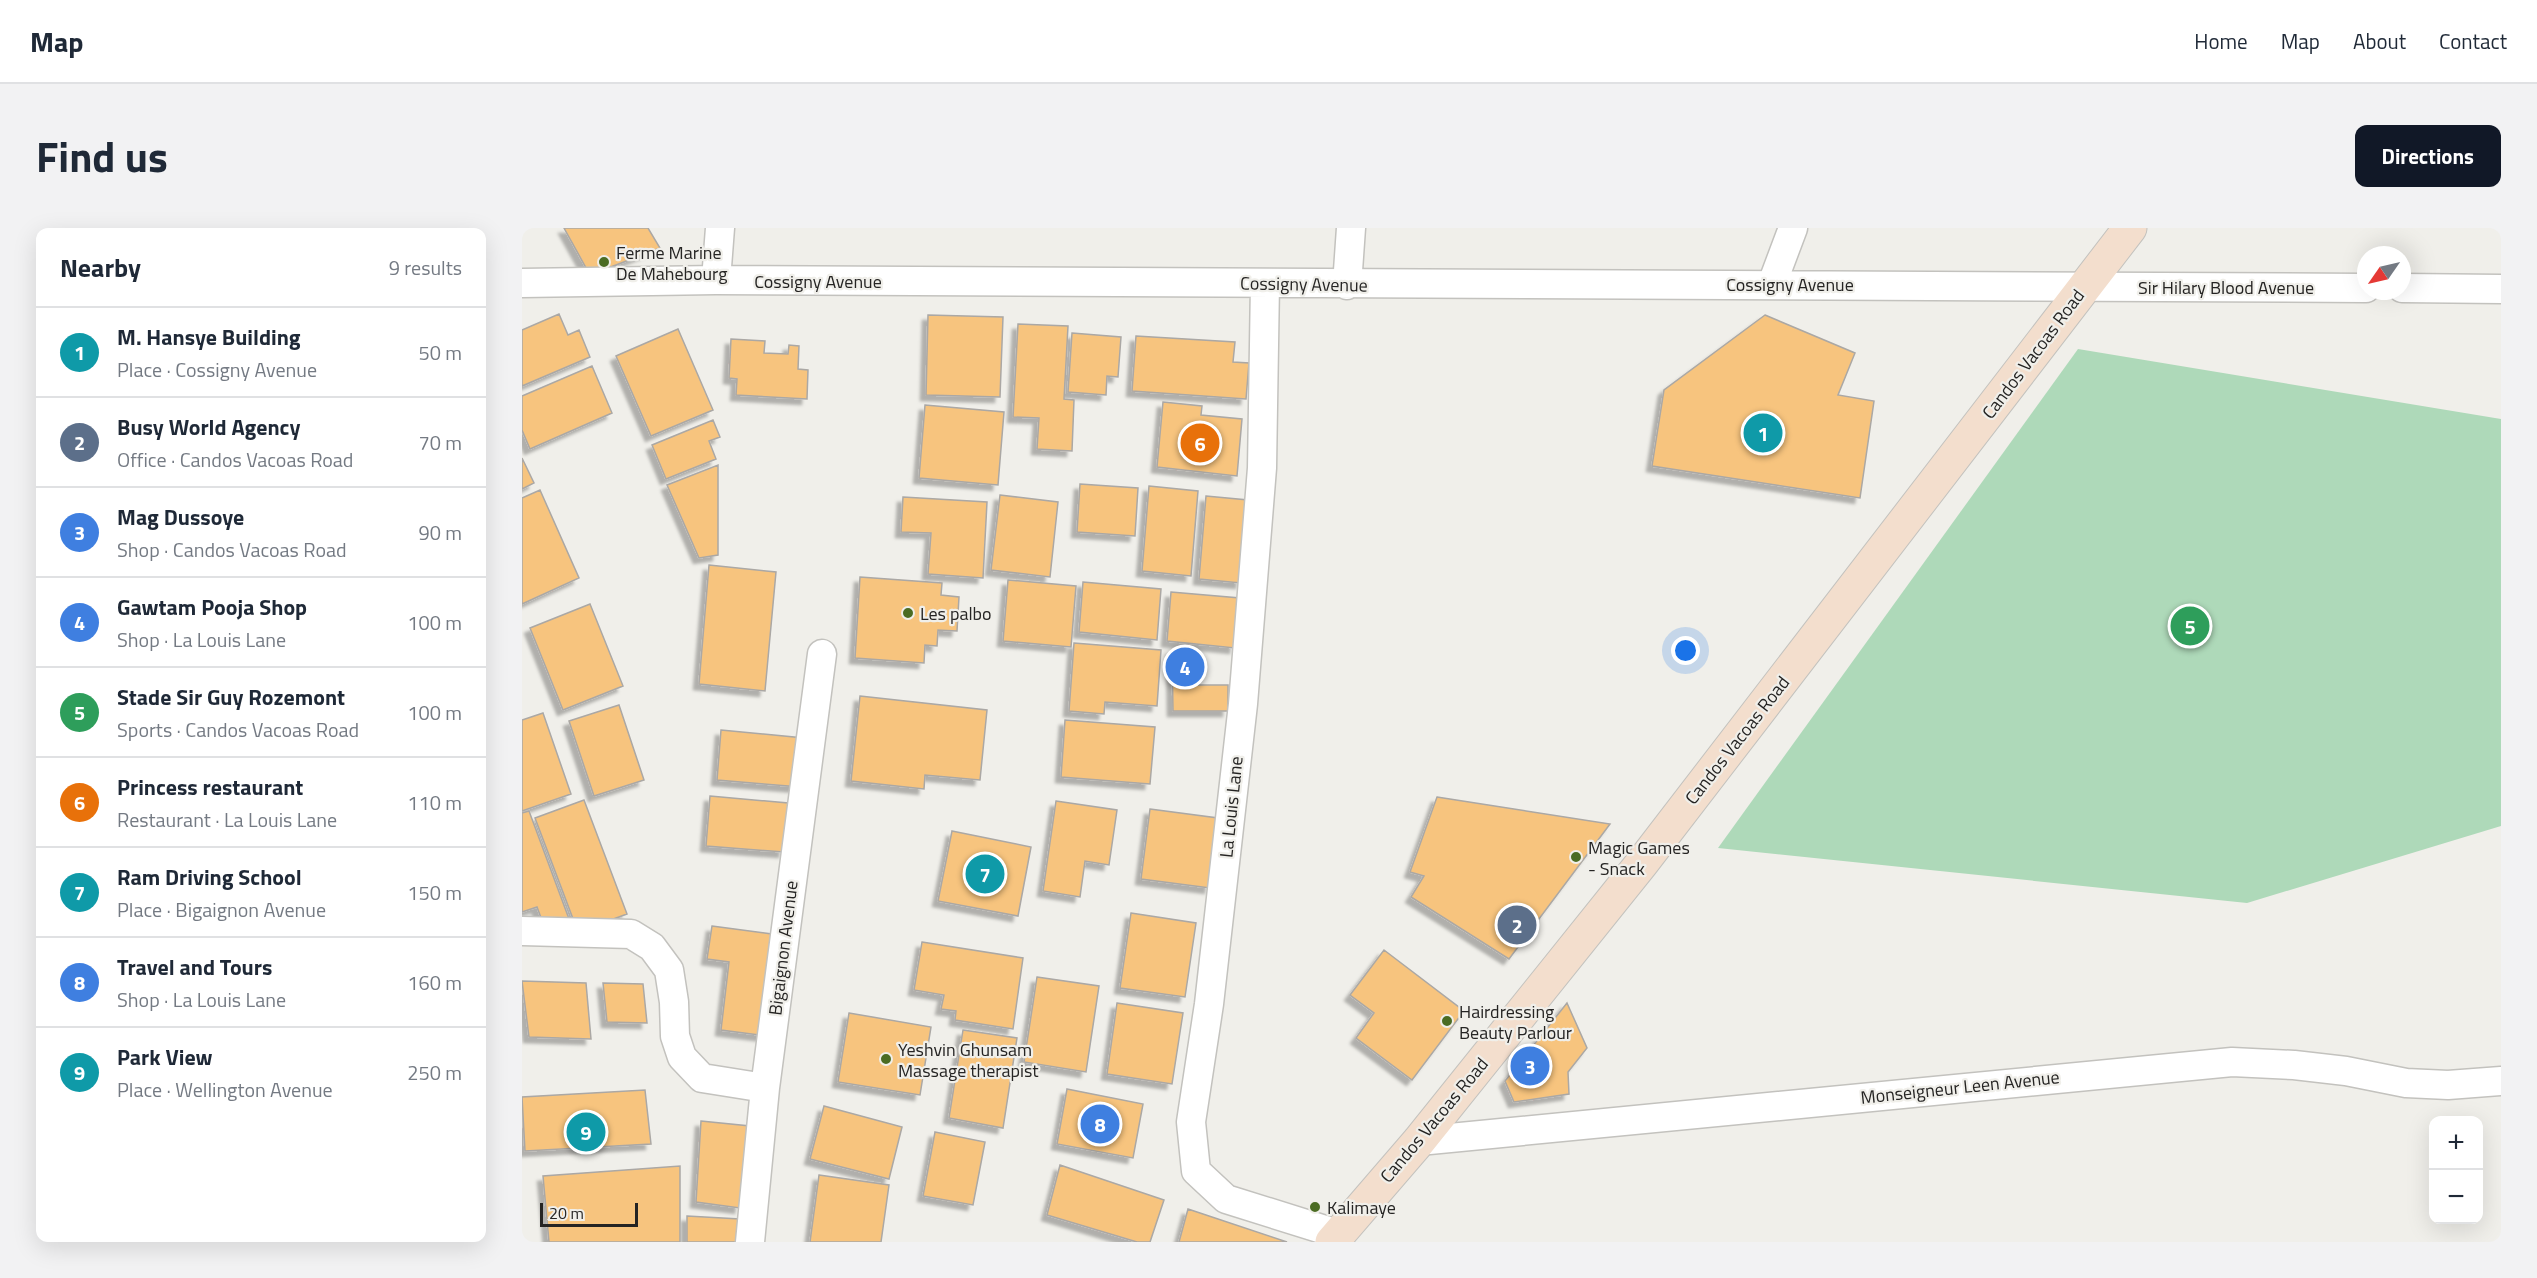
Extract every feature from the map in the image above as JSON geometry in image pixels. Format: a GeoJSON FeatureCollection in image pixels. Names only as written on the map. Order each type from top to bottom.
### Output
{"type":"FeatureCollection","features":[{"type":"Feature","properties":{"kind":"main road","name":"Candos Vacoas Road"},"geometry":{"type":"LineString","coordinates":[[1335,1238],[1419,1141],[1642,863],[2130,228]]}},
{"type":"Feature","properties":{"kind":"street"},"geometry":{"type":"LineString","coordinates":[[716,280],[720,228]]}},
{"type":"Feature","properties":{"kind":"street"},"geometry":{"type":"LineString","coordinates":[[1347,285],[1351,228]]}},
{"type":"Feature","properties":{"kind":"street"},"geometry":{"type":"LineString","coordinates":[[1772,284],[1793,228]]}},
{"type":"Feature","properties":{"kind":"street","name":"Cossigny Avenue"},"geometry":{"type":"LineString","coordinates":[[522,283],[716,280],[1347,285],[2085,285]]}},
{"type":"Feature","properties":{"kind":"street","name":"La Louis Lane"},"geometry":{"type":"LineString","coordinates":[[1265,283],[1262,468],[1243,704],[1209,1004],[1191,1122],[1196,1171],[1226,1199],[1335,1238]]}},
{"type":"Feature","properties":{"kind":"street","name":"Sir Hilary Blood Avenue"},"geometry":{"type":"LineString","coordinates":[[2085,285],[2357,288]]}},
{"type":"Feature","properties":{"kind":"street"},"geometry":{"type":"LineString","coordinates":[[2411,288],[2501,289]]}},
{"type":"Feature","properties":{"kind":"street","name":"Bigaignon Avenue"},"geometry":{"type":"LineString","coordinates":[[750,1242],[765,1088],[822,654]]}},
{"type":"Feature","properties":{"kind":"street"},"geometry":{"type":"LineString","coordinates":[[522,931],[632,934],[652,947],[669,970],[674,1002],[675,1035],[682,1057],[702,1078],[765,1088]]}},
{"type":"Feature","properties":{"kind":"street","name":"Monseigneur Leen Avenue"},"geometry":{"type":"LineString","coordinates":[[1419,1141],[2232,1062],[2294,1065],[2346,1071],[2406,1083],[2448,1085],[2501,1081]]}},
{"type":"Feature","properties":{"kind":"green space"},"geometry":{"type":"Polygon","coordinates":[[[2078,349],[2501,419],[2501,826],[2247,903],[1718,848],[2078,349]]]}},
{"type":"Feature","properties":{"kind":"building","name":"Ferme Marine De Mahebourg"},"geometry":{"type":"Polygon","coordinates":[[[564,228],[648,228],[660,248],[590,275],[564,228]]]}},
{"type":"Feature","properties":{"kind":"building"},"geometry":{"type":"Polygon","coordinates":[[[559,314],[568,335],[579,330],[590,357],[522,386],[522,330],[559,314]]]}},
{"type":"Feature","properties":{"kind":"building"},"geometry":{"type":"Polygon","coordinates":[[[928,315],[1003,317],[1000,397],[926,395],[928,315]]]}},
{"type":"Feature","properties":{"kind":"building"},"geometry":{"type":"Polygon","coordinates":[[[1765,315],[1855,353],[1838,395],[1874,401],[1860,498],[1652,466],[1664,390],[1765,315]]]}},
{"type":"Feature","properties":{"kind":"building"},"geometry":{"type":"Polygon","coordinates":[[[1018,324],[1068,326],[1064,399],[1074,400],[1072,451],[1037,449],[1039,418],[1013,417],[1018,324]]]}},
{"type":"Feature","properties":{"kind":"building"},"geometry":{"type":"Polygon","coordinates":[[[678,329],[713,410],[651,436],[616,356],[678,329]]]}},
{"type":"Feature","properties":{"kind":"building"},"geometry":{"type":"Polygon","coordinates":[[[1072,333],[1121,337],[1118,377],[1107,376],[1106,395],[1068,392],[1072,333]]]}},
{"type":"Feature","properties":{"kind":"building"},"geometry":{"type":"Polygon","coordinates":[[[1136,336],[1235,342],[1233,362],[1249,363],[1246,399],[1132,391],[1136,336]]]}},
{"type":"Feature","properties":{"kind":"building"},"geometry":{"type":"Polygon","coordinates":[[[731,339],[765,341],[764,353],[788,354],[789,345],[799,346],[798,369],[808,370],[807,399],[736,395],[737,379],[729,378],[731,339]]]}},
{"type":"Feature","properties":{"kind":"building"},"geometry":{"type":"Polygon","coordinates":[[[592,366],[612,413],[530,449],[522,430],[522,396],[592,366]]]}},
{"type":"Feature","properties":{"kind":"building"},"geometry":{"type":"Polygon","coordinates":[[[1163,402],[1202,406],[1201,415],[1242,419],[1237,476],[1157,467],[1163,402]]]}},
{"type":"Feature","properties":{"kind":"building"},"geometry":{"type":"Polygon","coordinates":[[[925,405],[1004,412],[998,485],[919,478],[925,405]]]}},
{"type":"Feature","properties":{"kind":"building"},"geometry":{"type":"Polygon","coordinates":[[[713,420],[720,437],[709,441],[716,459],[666,479],[652,445],[713,420]]]}},
{"type":"Feature","properties":{"kind":"building"},"geometry":{"type":"Polygon","coordinates":[[[522,458],[534,483],[522,489],[522,458]]]}},
{"type":"Feature","properties":{"kind":"building"},"geometry":{"type":"Polygon","coordinates":[[[718,465],[718,555],[699,558],[667,485],[718,465]]]}},
{"type":"Feature","properties":{"kind":"building"},"geometry":{"type":"Polygon","coordinates":[[[1080,484],[1138,488],[1135,536],[1077,532],[1080,484]]]}},
{"type":"Feature","properties":{"kind":"building"},"geometry":{"type":"Polygon","coordinates":[[[1149,486],[1198,491],[1191,576],[1142,571],[1149,486]]]}},
{"type":"Feature","properties":{"kind":"building"},"geometry":{"type":"Polygon","coordinates":[[[540,490],[579,578],[522,604],[522,498],[540,490]]]}},
{"type":"Feature","properties":{"kind":"building"},"geometry":{"type":"Polygon","coordinates":[[[1000,495],[1058,502],[1050,577],[991,570],[1000,495]]]}},
{"type":"Feature","properties":{"kind":"building"},"geometry":{"type":"Polygon","coordinates":[[[1206,496],[1248,500],[1241,583],[1199,579],[1206,496]]]}},
{"type":"Feature","properties":{"kind":"building"},"geometry":{"type":"Polygon","coordinates":[[[903,497],[987,502],[983,578],[928,574],[931,533],[901,532],[903,497]]]}},
{"type":"Feature","properties":{"kind":"building"},"geometry":{"type":"Polygon","coordinates":[[[709,565],[776,572],[765,691],[699,684],[709,565]]]}},
{"type":"Feature","properties":{"kind":"building","name":"Les palbo"},"geometry":{"type":"Polygon","coordinates":[[[860,577],[942,583],[941,595],[959,597],[957,631],[938,630],[937,646],[925,645],[924,663],[855,658],[860,577]]]}},
{"type":"Feature","properties":{"kind":"building"},"geometry":{"type":"Polygon","coordinates":[[[1008,580],[1076,586],[1071,647],[1003,641],[1008,580]]]}},
{"type":"Feature","properties":{"kind":"building"},"geometry":{"type":"Polygon","coordinates":[[[1083,582],[1161,589],[1157,640],[1079,632],[1083,582]]]}},
{"type":"Feature","properties":{"kind":"building"},"geometry":{"type":"Polygon","coordinates":[[[1171,592],[1240,598],[1235,648],[1167,641],[1171,592]]]}},
{"type":"Feature","properties":{"kind":"building"},"geometry":{"type":"Polygon","coordinates":[[[590,604],[623,686],[563,710],[530,628],[590,604]]]}},
{"type":"Feature","properties":{"kind":"building"},"geometry":{"type":"Polygon","coordinates":[[[1074,643],[1161,650],[1157,706],[1105,702],[1104,714],[1069,711],[1074,643]]]}},
{"type":"Feature","properties":{"kind":"building"},"geometry":{"type":"Polygon","coordinates":[[[1197,649],[1198,685],[1228,685],[1228,711],[1173,711],[1172,650],[1197,649]]]}},
{"type":"Feature","properties":{"kind":"building"},"geometry":{"type":"Polygon","coordinates":[[[860,696],[987,710],[980,780],[925,775],[924,789],[851,781],[860,696]]]}},
{"type":"Feature","properties":{"kind":"building"},"geometry":{"type":"Polygon","coordinates":[[[619,705],[644,780],[594,796],[569,721],[619,705]]]}},
{"type":"Feature","properties":{"kind":"building"},"geometry":{"type":"Polygon","coordinates":[[[543,713],[571,794],[522,811],[522,720],[543,713]]]}},
{"type":"Feature","properties":{"kind":"building"},"geometry":{"type":"Polygon","coordinates":[[[1065,720],[1155,727],[1150,784],[1061,777],[1065,720]]]}},
{"type":"Feature","properties":{"kind":"building"},"geometry":{"type":"Polygon","coordinates":[[[721,730],[804,738],[800,787],[717,780],[721,730]]]}},
{"type":"Feature","properties":{"kind":"building"},"geometry":{"type":"Polygon","coordinates":[[[710,796],[788,803],[784,852],[706,846],[710,796]]]}},
{"type":"Feature","properties":{"kind":"building"},"geometry":{"type":"Polygon","coordinates":[[[1437,797],[1610,824],[1509,959],[1411,897],[1424,876],[1410,872],[1437,797]]]}},
{"type":"Feature","properties":{"kind":"building"},"geometry":{"type":"Polygon","coordinates":[[[584,800],[627,914],[578,932],[535,818],[584,800]]]}},
{"type":"Feature","properties":{"kind":"building"},"geometry":{"type":"Polygon","coordinates":[[[1056,801],[1117,810],[1109,865],[1085,861],[1080,897],[1043,891],[1056,801]]]}},
{"type":"Feature","properties":{"kind":"building"},"geometry":{"type":"Polygon","coordinates":[[[1150,809],[1218,818],[1210,888],[1141,879],[1150,809]]]}},
{"type":"Feature","properties":{"kind":"building"},"geometry":{"type":"Polygon","coordinates":[[[529,811],[572,927],[543,923],[537,907],[522,912],[522,813],[529,811]]]}},
{"type":"Feature","properties":{"kind":"building"},"geometry":{"type":"Polygon","coordinates":[[[952,831],[1031,847],[1018,916],[938,901],[952,831]]]}},
{"type":"Feature","properties":{"kind":"building"},"geometry":{"type":"Polygon","coordinates":[[[1131,913],[1196,923],[1185,997],[1120,988],[1131,913]]]}},
{"type":"Feature","properties":{"kind":"building"},"geometry":{"type":"Polygon","coordinates":[[[712,926],[779,935],[767,1036],[721,1030],[729,962],[707,959],[712,926]]]}},
{"type":"Feature","properties":{"kind":"building"},"geometry":{"type":"Polygon","coordinates":[[[922,942],[1023,958],[1013,1029],[955,1020],[956,1011],[941,1009],[944,995],[914,990],[922,942]]]}},
{"type":"Feature","properties":{"kind":"building"},"geometry":{"type":"Polygon","coordinates":[[[1384,950],[1464,1011],[1412,1080],[1356,1038],[1374,1013],[1350,995],[1384,950]]]}},
{"type":"Feature","properties":{"kind":"building"},"geometry":{"type":"Polygon","coordinates":[[[1037,977],[1099,986],[1086,1072],[1024,1062],[1037,977]]]}},
{"type":"Feature","properties":{"kind":"building"},"geometry":{"type":"Polygon","coordinates":[[[522,981],[586,983],[591,1039],[529,1037],[522,981]]]}},
{"type":"Feature","properties":{"kind":"building"},"geometry":{"type":"Polygon","coordinates":[[[603,983],[643,984],[647,1023],[607,1022],[603,983]]]}},
{"type":"Feature","properties":{"kind":"building"},"geometry":{"type":"Polygon","coordinates":[[[1117,1003],[1183,1013],[1172,1084],[1107,1074],[1117,1003]]]}},
{"type":"Feature","properties":{"kind":"building"},"geometry":{"type":"Polygon","coordinates":[[[1567,1003],[1587,1048],[1568,1072],[1569,1094],[1514,1102],[1505,1081],[1567,1003]]]}},
{"type":"Feature","properties":{"kind":"building"},"geometry":{"type":"Polygon","coordinates":[[[849,1013],[931,1027],[920,1095],[838,1082],[849,1013]]]}},
{"type":"Feature","properties":{"kind":"building"},"geometry":{"type":"Polygon","coordinates":[[[963,1030],[1017,1038],[1003,1128],[949,1118],[963,1030]]]}},
{"type":"Feature","properties":{"kind":"building"},"geometry":{"type":"Polygon","coordinates":[[[1067,1089],[1143,1104],[1133,1158],[1057,1144],[1067,1089]]]}},
{"type":"Feature","properties":{"kind":"building"},"geometry":{"type":"Polygon","coordinates":[[[645,1090],[651,1144],[525,1151],[522,1097],[645,1090]]]}},
{"type":"Feature","properties":{"kind":"building"},"geometry":{"type":"Polygon","coordinates":[[[824,1106],[902,1127],[889,1179],[810,1159],[824,1106]]]}},
{"type":"Feature","properties":{"kind":"building"},"geometry":{"type":"Polygon","coordinates":[[[701,1121],[750,1126],[740,1208],[696,1202],[701,1121]]]}},
{"type":"Feature","properties":{"kind":"building"},"geometry":{"type":"Polygon","coordinates":[[[935,1132],[985,1142],[973,1205],[923,1196],[935,1132]]]}},
{"type":"Feature","properties":{"kind":"building"},"geometry":{"type":"Polygon","coordinates":[[[1060,1165],[1164,1200],[1150,1242],[1137,1242],[1047,1215],[1060,1165]]]}},
{"type":"Feature","properties":{"kind":"building"},"geometry":{"type":"Polygon","coordinates":[[[680,1166],[680,1242],[549,1242],[543,1176],[680,1166]]]}},
{"type":"Feature","properties":{"kind":"building"},"geometry":{"type":"Polygon","coordinates":[[[819,1175],[889,1185],[881,1242],[810,1242],[819,1175]]]}},
{"type":"Feature","properties":{"kind":"building"},"geometry":{"type":"Polygon","coordinates":[[[1188,1209],[1287,1242],[1179,1242],[1188,1209]]]}},
{"type":"Feature","properties":{"kind":"building"},"geometry":{"type":"Polygon","coordinates":[[[687,1216],[740,1219],[739,1242],[687,1242],[687,1216]]]}},
{"type":"Feature","properties":{"kind":"place","name":"Ferme Marine De Mahebourg"},"geometry":{"type":"Point","coordinates":[604,262]}},
{"type":"Feature","properties":{"kind":"place","name":"M. Hansye Building"},"geometry":{"type":"Point","coordinates":[1763,433]}},
{"type":"Feature","properties":{"kind":"place","name":"Princess restaurant"},"geometry":{"type":"Point","coordinates":[1200,443]}},
{"type":"Feature","properties":{"kind":"place","name":"Les palbo"},"geometry":{"type":"Point","coordinates":[908,613]}},
{"type":"Feature","properties":{"kind":"place","name":"Stade Sir Guy Rozemont"},"geometry":{"type":"Point","coordinates":[2190,626]}},
{"type":"Feature","properties":{"kind":"place","name":"Gawtam Pooja Shop"},"geometry":{"type":"Point","coordinates":[1185,667]}},
{"type":"Feature","properties":{"kind":"place","name":"Magic Games - Snack"},"geometry":{"type":"Point","coordinates":[1576,857]}},
{"type":"Feature","properties":{"kind":"place","name":"Ram Driving School"},"geometry":{"type":"Point","coordinates":[985,874]}},
{"type":"Feature","properties":{"kind":"place","name":"Busy World Agency"},"geometry":{"type":"Point","coordinates":[1517,925]}},
{"type":"Feature","properties":{"kind":"place","name":"Hairdressing Beauty Parlour"},"geometry":{"type":"Point","coordinates":[1447,1021]}},
{"type":"Feature","properties":{"kind":"place","name":"Yeshvin Ghunsam Massage therapist"},"geometry":{"type":"Point","coordinates":[886,1059]}},
{"type":"Feature","properties":{"kind":"place","name":"Mag Dussoye"},"geometry":{"type":"Point","coordinates":[1530,1066]}},
{"type":"Feature","properties":{"kind":"place","name":"Travel and Tours"},"geometry":{"type":"Point","coordinates":[1100,1124]}},
{"type":"Feature","properties":{"kind":"place","name":"Park View"},"geometry":{"type":"Point","coordinates":[586,1132]}},
{"type":"Feature","properties":{"kind":"place","name":"Kalimaye"},"geometry":{"type":"Point","coordinates":[1315,1207]}}]}
